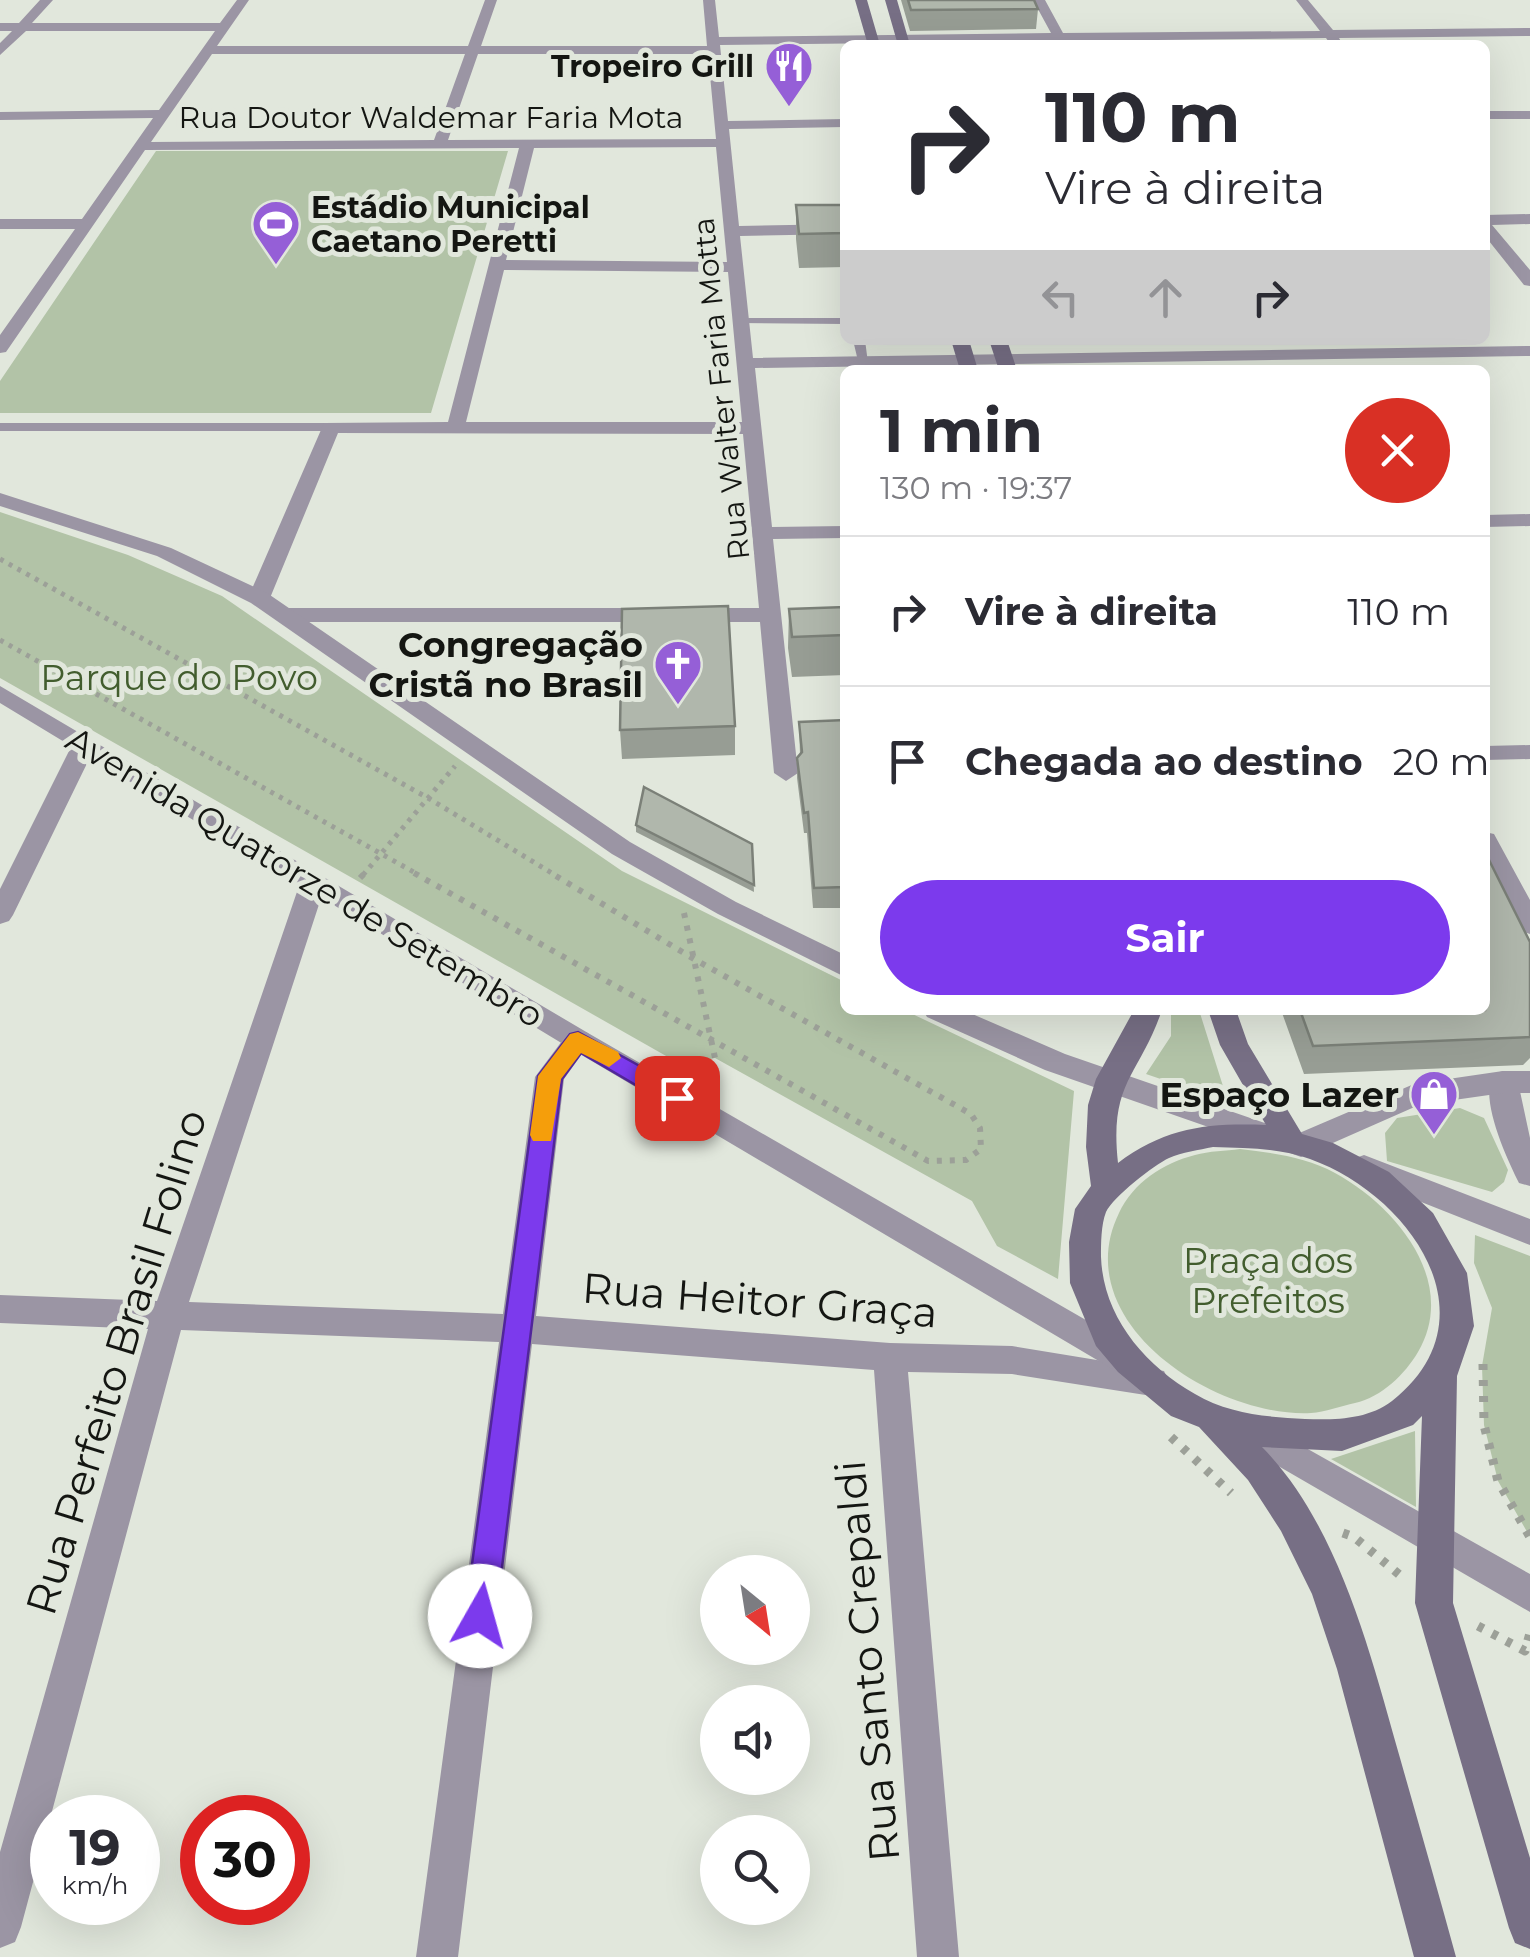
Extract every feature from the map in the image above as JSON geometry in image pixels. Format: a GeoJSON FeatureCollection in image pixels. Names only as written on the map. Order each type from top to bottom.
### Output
{"type":"FeatureCollection","features":[{"type":"Feature","properties":{"kind":"main road"},"geometry":{"type":"LineString","coordinates":[[861,0],[872,40]]}},
{"type":"Feature","properties":{"kind":"main road"},"geometry":{"type":"LineString","coordinates":[[891,0],[902,40]]}},
{"type":"Feature","properties":{"kind":"main road"},"geometry":{"type":"LineString","coordinates":[[1107,1188],[1099,1140],[1110,1082],[1142,1032],[1147,1015]]}},
{"type":"Feature","properties":{"kind":"main road"},"geometry":{"type":"LineString","coordinates":[[1224,1015],[1234,1045],[1297,1144]]}},
{"type":"Feature","properties":{"kind":"main road"},"geometry":{"type":"LineString","coordinates":[[1440,1376],[1401,1414],[1342,1436],[1250,1432],[1183,1405],[1141,1371],[1108,1336],[1086,1283],[1085,1242],[1091,1209],[1107,1188],[1158,1149],[1212,1135],[1297,1144],[1378,1180],[1422,1222],[1451,1273],[1458,1326],[1440,1376],[1434,1603],[1530,1928]]}},
{"type":"Feature","properties":{"kind":"main road"},"geometry":{"type":"LineString","coordinates":[[1206,1414],[1260,1469],[1294,1519],[1329,1590],[1356,1669],[1435,1957]]}},
{"type":"Feature","properties":{"kind":"street"},"geometry":{"type":"LineString","coordinates":[[0,50],[47,0]]}},
{"type":"Feature","properties":{"kind":"street"},"geometry":{"type":"LineString","coordinates":[[1,344],[243,0]]}},
{"type":"Feature","properties":{"kind":"street"},"geometry":{"type":"LineString","coordinates":[[439,145],[491,0]]}},
{"type":"Feature","properties":{"kind":"street","name":"Rua Walter Faria Motta"},"geometry":{"type":"LineString","coordinates":[[709,0],[786,773]]}},
{"type":"Feature","properties":{"kind":"street"},"geometry":{"type":"LineString","coordinates":[[1039,0],[1060,40]]}},
{"type":"Feature","properties":{"kind":"street"},"geometry":{"type":"LineString","coordinates":[[1302,0],[1334,40],[1530,32]]}},
{"type":"Feature","properties":{"kind":"street"},"geometry":{"type":"LineString","coordinates":[[0,27],[223,27]]}},
{"type":"Feature","properties":{"kind":"street"},"geometry":{"type":"LineString","coordinates":[[208,50],[840,43]]}},
{"type":"Feature","properties":{"kind":"street"},"geometry":{"type":"LineString","coordinates":[[0,116],[162,114]]}},
{"type":"Feature","properties":{"kind":"street"},"geometry":{"type":"LineString","coordinates":[[1490,115],[1530,115]]}},
{"type":"Feature","properties":{"kind":"street","name":"Rua Doutor Waldemar Faria Mota"},"geometry":{"type":"LineString","coordinates":[[138,146],[439,145],[722,134],[840,123]]}},
{"type":"Feature","properties":{"kind":"street"},"geometry":{"type":"LineString","coordinates":[[456,426],[528,142]]}},
{"type":"Feature","properties":{"kind":"street"},"geometry":{"type":"LineString","coordinates":[[1490,223],[1530,219]]}},
{"type":"Feature","properties":{"kind":"street"},"geometry":{"type":"LineString","coordinates":[[0,224],[86,224]]}},
{"type":"Feature","properties":{"kind":"street"},"geometry":{"type":"LineString","coordinates":[[732,231],[840,229]]}},
{"type":"Feature","properties":{"kind":"street"},"geometry":{"type":"LineString","coordinates":[[1490,230],[1530,282]]}},
{"type":"Feature","properties":{"kind":"street"},"geometry":{"type":"LineString","coordinates":[[496,265],[736,267]]}},
{"type":"Feature","properties":{"kind":"street"},"geometry":{"type":"LineString","coordinates":[[746,363],[1006,365],[1228,355],[1530,351]]}},
{"type":"Feature","properties":{"kind":"street"},"geometry":{"type":"LineString","coordinates":[[260,598],[331,426],[752,428]]}},
{"type":"Feature","properties":{"kind":"street"},"geometry":{"type":"LineString","coordinates":[[0,499],[164,552],[260,598],[622,848],[727,908],[840,964]]}},
{"type":"Feature","properties":{"kind":"street"},"geometry":{"type":"LineString","coordinates":[[1490,521],[1530,520]]}},
{"type":"Feature","properties":{"kind":"street"},"geometry":{"type":"LineString","coordinates":[[763,533],[840,532]]}},
{"type":"Feature","properties":{"kind":"street"},"geometry":{"type":"LineString","coordinates":[[286,614],[772,616]]}},
{"type":"Feature","properties":{"kind":"street","name":"Avenida Quatorze de Setembro"},"geometry":{"type":"LineString","coordinates":[[0,693],[313,883],[1141,1371]]}},
{"type":"Feature","properties":{"kind":"street"},"geometry":{"type":"LineString","coordinates":[[0,916],[84,744]]}},
{"type":"Feature","properties":{"kind":"street"},"geometry":{"type":"LineString","coordinates":[[1490,753],[1530,752]]}},
{"type":"Feature","properties":{"kind":"street"},"geometry":{"type":"LineString","coordinates":[[1490,849],[1530,925]]}},
{"type":"Feature","properties":{"kind":"street","name":"Rua Perfeito Brasil Folino"},"geometry":{"type":"LineString","coordinates":[[0,1927],[170,1314],[313,883]]}},
{"type":"Feature","properties":{"kind":"street"},"geometry":{"type":"LineString","coordinates":[[948,1015],[1110,1082],[1297,1144],[1530,1232]]}},
{"type":"Feature","properties":{"kind":"street"},"geometry":{"type":"LineString","coordinates":[[437,1957],[550,1076],[578,1040]]}},
{"type":"Feature","properties":{"kind":"street"},"geometry":{"type":"LineString","coordinates":[[1297,1144],[1414,1094],[1516,1082],[1509,1124],[1530,1174]]}},
{"type":"Feature","properties":{"kind":"street","name":"Rua Heitor Graça"},"geometry":{"type":"LineString","coordinates":[[0,1309],[516,1329],[1141,1371]]}},
{"type":"Feature","properties":{"kind":"street","name":"Rua Santo Crepaldi"},"geometry":{"type":"LineString","coordinates":[[890,1357],[938,1957]]}},
{"type":"Feature","properties":{"kind":"street"},"geometry":{"type":"LineString","coordinates":[[1250,1432],[1530,1594]]}},
{"type":"Feature","properties":{"kind":"lane"},"geometry":{"type":"LineString","coordinates":[[742,320],[840,321]]}},
{"type":"Feature","properties":{"kind":"lane"},"geometry":{"type":"LineString","coordinates":[[859,345],[864,362]]}},
{"type":"Feature","properties":{"kind":"lane"},"geometry":{"type":"LineString","coordinates":[[0,428],[331,426]]}},
{"type":"Feature","properties":{"kind":"path"},"geometry":{"type":"LineString","coordinates":[[0,560],[428,798],[694,959],[971,1114],[983,1130],[984,1144],[978,1155],[963,1162],[928,1161],[0,640]]}},
{"type":"Feature","properties":{"kind":"path"},"geometry":{"type":"LineString","coordinates":[[356,883],[459,761]]}},
{"type":"Feature","properties":{"kind":"path"},"geometry":{"type":"LineString","coordinates":[[682,904],[715,1058]]}},
{"type":"Feature","properties":{"kind":"path"},"geometry":{"type":"LineString","coordinates":[[1486,1347],[1484,1406],[1489,1444],[1498,1481],[1530,1537]]}},
{"type":"Feature","properties":{"kind":"green space","name":"Estádio Municipal Caetano Peretti"},"geometry":{"type":"Polygon","coordinates":[[[156,151],[508,151],[431,413],[0,413],[0,381],[156,151]]]}},
{"type":"Feature","properties":{"kind":"green space","name":"Parque do Povo"},"geometry":{"type":"Polygon","coordinates":[[[0,512],[128,555],[222,596],[622,871],[840,980],[840,1015],[914,1015],[1074,1091],[1058,1279],[997,1246],[972,1201],[715,1058],[682,1065],[0,678],[0,512]]]}},
{"type":"Feature","properties":{"kind":"green space"},"geometry":{"type":"Polygon","coordinates":[[[1171,1015],[1201,1015],[1228,1102],[1146,1074],[1171,1036],[1171,1015]]]}},
{"type":"Feature","properties":{"kind":"green space"},"geometry":{"type":"Polygon","coordinates":[[[1460,1108],[1484,1118],[1508,1170],[1504,1182],[1492,1192],[1387,1161],[1385,1133],[1397,1118],[1460,1108]]]}},
{"type":"Feature","properties":{"kind":"green space","name":"Praça dos Prefeitos"},"geometry":{"type":"Polygon","coordinates":[[[1240,1149],[1301,1159],[1335,1173],[1379,1205],[1415,1249],[1426,1273],[1431,1299],[1429,1326],[1406,1368],[1374,1396],[1311,1413],[1273,1410],[1233,1399],[1194,1381],[1159,1356],[1131,1325],[1113,1291],[1108,1253],[1125,1202],[1150,1176],[1172,1163],[1200,1154],[1240,1149]]]}},
{"type":"Feature","properties":{"kind":"green space"},"geometry":{"type":"Polygon","coordinates":[[[1475,1235],[1530,1256],[1530,1537],[1498,1481],[1484,1425],[1482,1366],[1492,1308],[1474,1263],[1475,1235]]]}},
{"type":"Feature","properties":{"kind":"green space"},"geometry":{"type":"Polygon","coordinates":[[[1415,1431],[1416,1507],[1331,1459],[1415,1431]]]}},
{"type":"Feature","properties":{"kind":"building"},"geometry":{"type":"Polygon","coordinates":[[[908,0],[1034,0],[1038,9],[911,10],[908,0]]]}},
{"type":"Feature","properties":{"kind":"building"},"geometry":{"type":"Polygon","coordinates":[[[796,205],[840,205],[840,233],[799,234],[796,205]]]}},
{"type":"Feature","properties":{"kind":"building","name":"Congregação Cristã no Brasil"},"geometry":{"type":"Polygon","coordinates":[[[728,606],[735,726],[620,730],[622,609],[728,606]]]}},
{"type":"Feature","properties":{"kind":"building"},"geometry":{"type":"Polygon","coordinates":[[[840,607],[840,635],[792,637],[789,609],[840,607]]]}},
{"type":"Feature","properties":{"kind":"building"},"geometry":{"type":"Polygon","coordinates":[[[840,720],[840,887],[814,888],[808,812],[804,813],[797,758],[802,752],[799,722],[840,720]]]}},
{"type":"Feature","properties":{"kind":"building"},"geometry":{"type":"Polygon","coordinates":[[[644,787],[752,844],[754,885],[636,825],[644,787]]]}},
{"type":"Feature","properties":{"kind":"building"},"geometry":{"type":"Polygon","coordinates":[[[1490,862],[1530,942],[1530,1037],[1313,1046],[1302,1015],[1490,1015],[1490,862]]]}},
{"type":"Feature","properties":{"kind":"slow traffic"},"geometry":{"type":"LineString","coordinates":[[542,1135],[550,1076],[578,1040],[609,1058]]}},
{"type":"Feature","properties":{"kind":"place","name":"Tropeiro Grill"},"geometry":{"type":"Point","coordinates":[789,108]}},
{"type":"Feature","properties":{"kind":"place","name":"Estádio Municipal Caetano Peretti"},"geometry":{"type":"Point","coordinates":[276,266]}},
{"type":"Feature","properties":{"kind":"place","name":"Congregação Cristã no Brasil"},"geometry":{"type":"Point","coordinates":[678,706]}},
{"type":"Feature","properties":{"kind":"place","name":"Espaço Lazer"},"geometry":{"type":"Point","coordinates":[1434,1136]}},
{"type":"Feature","properties":{"kind":"route"},"geometry":{"type":"LineString","coordinates":[[480,1616],[550,1076],[578,1040],[677,1098]]}}]}
